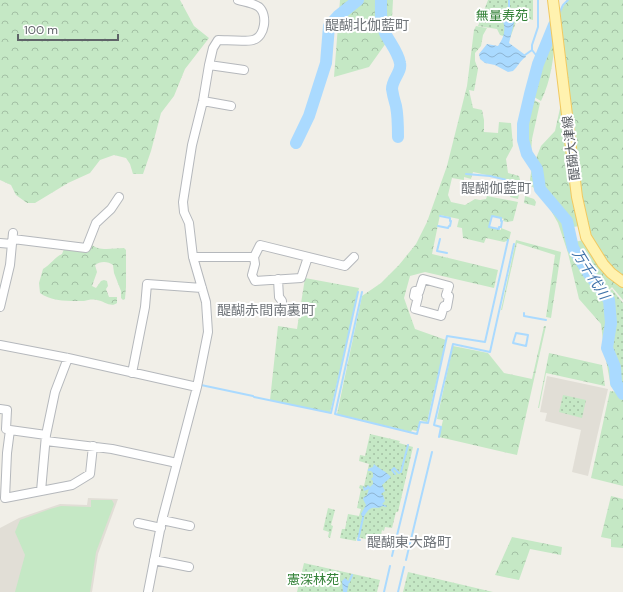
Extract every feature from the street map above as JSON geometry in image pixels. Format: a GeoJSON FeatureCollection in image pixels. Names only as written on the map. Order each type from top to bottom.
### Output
{"type":"FeatureCollection","features":[{"type":"Feature","properties":{"kind":"main road","name":"醍醐大津線"},"geometry":{"type":"LineString","coordinates":[[553,0],[577,197],[586,238],[603,264],[611,273],[623,282]]}},
{"type":"Feature","properties":{"kind":"street"},"geometry":{"type":"LineString","coordinates":[[148,592],[161,524],[178,463],[208,332],[207,306],[193,257],[189,223],[184,212],[183,202],[192,145],[203,101],[213,48],[218,40],[253,40],[262,29],[264,21],[262,11],[258,7],[238,0]]}},
{"type":"Feature","properties":{"kind":"street"},"geometry":{"type":"LineString","coordinates":[[209,64],[244,70]]}},
{"type":"Feature","properties":{"kind":"street"},"geometry":{"type":"LineString","coordinates":[[203,101],[231,106]]}},
{"type":"Feature","properties":{"kind":"street"},"geometry":{"type":"LineString","coordinates":[[0,243],[13,239],[86,248],[96,223],[111,209],[119,197]]}},
{"type":"Feature","properties":{"kind":"street"},"geometry":{"type":"LineString","coordinates":[[0,307],[10,265],[13,239]]}},
{"type":"Feature","properties":{"kind":"street"},"geometry":{"type":"LineString","coordinates":[[308,257],[301,278],[255,281],[252,275],[255,264],[254,257],[260,245],[345,266],[354,257]]}},
{"type":"Feature","properties":{"kind":"street"},"geometry":{"type":"LineString","coordinates":[[193,257],[254,257]]}},
{"type":"Feature","properties":{"kind":"street"},"geometry":{"type":"LineString","coordinates":[[278,279],[279,297],[282,301],[282,309]]}},
{"type":"Feature","properties":{"kind":"street"},"geometry":{"type":"LineString","coordinates":[[422,279],[449,286],[446,295],[449,296],[447,307],[444,306],[441,316],[415,309],[418,297],[414,296],[414,293],[415,291],[419,292],[422,279]]}},
{"type":"Feature","properties":{"kind":"street"},"geometry":{"type":"LineString","coordinates":[[132,373],[145,308],[147,284],[202,288]]}},
{"type":"Feature","properties":{"kind":"street"},"geometry":{"type":"LineString","coordinates":[[0,344],[196,387]]}},
{"type":"Feature","properties":{"kind":"street"},"geometry":{"type":"LineString","coordinates":[[41,491],[46,438],[54,392],[68,358]]}},
{"type":"Feature","properties":{"kind":"street"},"geometry":{"type":"LineString","coordinates":[[0,409],[7,410],[5,429],[7,453],[5,498],[72,485],[90,474],[93,446]]}},
{"type":"Feature","properties":{"kind":"street"},"geometry":{"type":"LineString","coordinates":[[5,429],[178,463]]}},
{"type":"Feature","properties":{"kind":"street"},"geometry":{"type":"LineString","coordinates":[[138,523],[190,526]]}},
{"type":"Feature","properties":{"kind":"street"},"geometry":{"type":"LineString","coordinates":[[154,560],[189,566]]}},
{"type":"Feature","properties":{"kind":"shaded area"},"geometry":{"type":"Polygon","coordinates":[[[547,376],[608,389],[588,476],[572,472],[581,430],[545,421],[547,413],[540,412],[547,376]]]}},
{"type":"Feature","properties":{"kind":"shaded area"},"geometry":{"type":"Polygon","coordinates":[[[88,498],[118,499],[98,554],[92,592],[0,592],[0,528],[19,518],[60,504],[87,505],[88,498]]]}},
{"type":"Feature","properties":{"kind":"green space"},"geometry":{"type":"Polygon","coordinates":[[[0,0],[180,0],[194,26],[209,38],[185,69],[174,96],[161,113],[143,174],[133,174],[130,164],[126,158],[114,155],[100,160],[90,173],[68,183],[35,203],[27,203],[16,195],[11,185],[0,180],[0,0]]]}},
{"type":"Feature","properties":{"kind":"green space"},"geometry":{"type":"Polygon","coordinates":[[[340,0],[393,0],[391,36],[369,67],[334,77],[340,0]]]}},
{"type":"Feature","properties":{"kind":"green space","name":"無量寿苑"},"geometry":{"type":"Polygon","coordinates":[[[488,0],[533,0],[533,20],[518,17],[510,38],[500,35],[497,29],[478,26],[488,0]]]}},
{"type":"Feature","properties":{"kind":"green space"},"geometry":{"type":"Polygon","coordinates":[[[567,0],[623,0],[623,278],[613,272],[588,236],[580,196],[556,19],[567,0]]]}},
{"type":"Feature","properties":{"kind":"green space"},"geometry":{"type":"Polygon","coordinates":[[[476,26],[487,28],[483,35],[481,46],[475,53],[475,61],[478,69],[474,91],[469,90],[473,108],[482,110],[484,132],[498,133],[499,122],[511,123],[513,146],[506,159],[508,173],[519,176],[521,184],[518,199],[510,197],[513,181],[473,172],[471,179],[464,177],[464,180],[452,178],[448,195],[451,202],[465,205],[475,199],[486,199],[487,196],[518,202],[513,221],[507,222],[503,221],[504,219],[491,216],[489,227],[501,230],[501,228],[511,232],[509,240],[504,242],[486,238],[484,243],[463,238],[462,228],[457,227],[459,219],[440,215],[432,254],[498,270],[494,288],[425,272],[410,276],[404,298],[415,329],[446,340],[427,422],[420,420],[417,431],[412,430],[411,432],[337,414],[362,296],[381,283],[399,265],[416,244],[427,222],[447,166],[467,86],[474,30],[476,26]]]}},
{"type":"Feature","properties":{"kind":"green space"},"geometry":{"type":"Polygon","coordinates":[[[555,35],[551,69],[541,101],[534,97],[544,61],[555,35]]]}},
{"type":"Feature","properties":{"kind":"green space"},"geometry":{"type":"Polygon","coordinates":[[[534,100],[540,103],[530,154],[527,133],[534,100]]]}},
{"type":"Feature","properties":{"kind":"green space"},"geometry":{"type":"Polygon","coordinates":[[[561,104],[580,226],[573,227],[571,220],[542,188],[540,168],[535,161],[541,146],[555,131],[561,104]]]}},
{"type":"Feature","properties":{"kind":"green space"},"geometry":{"type":"Polygon","coordinates":[[[532,167],[535,171],[536,189],[531,186],[530,179],[532,167]]]}},
{"type":"Feature","properties":{"kind":"green space"},"geometry":{"type":"Polygon","coordinates":[[[541,193],[565,222],[572,249],[588,276],[607,301],[609,323],[606,348],[614,368],[614,383],[618,388],[611,387],[601,324],[579,299],[568,253],[558,223],[541,193]]]}},
{"type":"Feature","properties":{"kind":"green space"},"geometry":{"type":"Polygon","coordinates":[[[525,196],[534,199],[536,202],[535,206],[524,203],[525,196]]]}},
{"type":"Feature","properties":{"kind":"green space"},"geometry":{"type":"Polygon","coordinates":[[[516,240],[561,252],[551,318],[546,317],[555,255],[517,243],[501,310],[516,240]]]}},
{"type":"Feature","properties":{"kind":"green space"},"geometry":{"type":"Polygon","coordinates":[[[583,240],[606,275],[623,286],[623,300],[612,287],[606,293],[587,269],[579,255],[575,242],[583,240]]]}},
{"type":"Feature","properties":{"kind":"green space"},"geometry":{"type":"Polygon","coordinates":[[[91,244],[102,249],[124,248],[126,250],[125,299],[123,300],[121,298],[121,291],[114,273],[113,265],[104,262],[95,265],[97,272],[92,286],[96,288],[101,281],[107,281],[108,286],[106,289],[109,297],[117,297],[117,303],[115,304],[110,305],[95,300],[61,300],[50,298],[40,293],[39,283],[43,269],[62,254],[64,249],[91,244]]]}},
{"type":"Feature","properties":{"kind":"green space"},"geometry":{"type":"Polygon","coordinates":[[[305,278],[359,288],[330,413],[270,400],[278,326],[297,329],[305,278]]]}},
{"type":"Feature","properties":{"kind":"green space"},"geometry":{"type":"Polygon","coordinates":[[[612,289],[623,303],[623,391],[619,381],[616,364],[610,350],[612,314],[610,301],[607,295],[612,289]]]}},
{"type":"Feature","properties":{"kind":"green space"},"geometry":{"type":"Polygon","coordinates":[[[544,326],[546,326],[517,455],[439,437],[443,420],[437,419],[453,346],[488,353],[504,373],[532,379],[544,326]]]}},
{"type":"Feature","properties":{"kind":"green space"},"geometry":{"type":"Polygon","coordinates":[[[549,353],[602,365],[605,386],[546,373],[538,408],[549,353]]]}},
{"type":"Feature","properties":{"kind":"green space"},"geometry":{"type":"Polygon","coordinates":[[[610,391],[619,392],[623,400],[623,486],[591,478],[610,391]]]}},
{"type":"Feature","properties":{"kind":"green space"},"geometry":{"type":"Polygon","coordinates":[[[563,395],[586,400],[582,418],[559,412],[563,395]]]}},
{"type":"Feature","properties":{"kind":"green space"},"geometry":{"type":"Polygon","coordinates":[[[370,434],[400,441],[399,443],[413,447],[398,512],[396,512],[392,528],[385,527],[384,531],[382,530],[380,539],[383,540],[382,543],[357,537],[356,541],[340,538],[342,529],[345,529],[348,514],[359,516],[361,509],[357,508],[361,489],[359,488],[360,485],[364,486],[369,464],[359,461],[360,455],[365,456],[370,434]]]}},
{"type":"Feature","properties":{"kind":"green space"},"geometry":{"type":"Polygon","coordinates":[[[611,496],[623,499],[623,548],[611,547],[611,539],[601,537],[611,496]]]}},
{"type":"Feature","properties":{"kind":"green space"},"geometry":{"type":"Polygon","coordinates":[[[91,500],[112,500],[114,504],[96,552],[90,592],[15,592],[25,555],[15,532],[20,520],[61,506],[91,507],[91,500]]]}},
{"type":"Feature","properties":{"kind":"green space"},"geometry":{"type":"Polygon","coordinates":[[[328,508],[335,510],[331,525],[333,526],[330,538],[328,537],[329,532],[323,530],[328,508]]]}},
{"type":"Feature","properties":{"kind":"green space"},"geometry":{"type":"Polygon","coordinates":[[[512,537],[562,547],[561,555],[530,549],[519,580],[495,575],[512,537]]]}},
{"type":"Feature","properties":{"kind":"green space","name":"憲深林苑"},"geometry":{"type":"Polygon","coordinates":[[[304,563],[380,580],[377,592],[297,592],[304,563]]]}},
{"type":"Feature","properties":{"kind":"green space"},"geometry":{"type":"Polygon","coordinates":[[[408,572],[493,592],[403,592],[408,572]]]}},
{"type":"Feature","properties":{"kind":"water"},"geometry":{"type":"Polygon","coordinates":[[[505,17],[512,18],[514,23],[509,43],[526,57],[513,71],[508,72],[495,65],[485,63],[480,59],[479,54],[487,44],[498,46],[504,34],[503,21],[505,17]]]}},
{"type":"Feature","properties":{"kind":"water"},"geometry":{"type":"Polygon","coordinates":[[[374,464],[391,477],[382,485],[385,491],[381,494],[383,495],[385,501],[382,504],[387,506],[371,509],[363,518],[361,514],[366,505],[363,499],[367,495],[369,489],[364,491],[363,487],[364,486],[365,488],[368,485],[370,487],[373,484],[371,479],[373,477],[373,473],[368,471],[368,469],[373,467],[374,464]]]}},
{"type":"Feature","properties":{"kind":"water"},"geometry":{"type":"Polygon","coordinates":[[[345,578],[349,582],[347,592],[343,592],[342,581],[345,578]]]}},
{"type":"Feature","properties":{"kind":"waterway"},"geometry":{"type":"LineString","coordinates":[[296,143],[309,116],[326,63],[329,26],[338,16],[358,0]]}},
{"type":"Feature","properties":{"kind":"waterway"},"geometry":{"type":"LineString","coordinates":[[381,0],[383,29],[396,51],[400,63],[400,69],[392,85],[397,114],[398,137]]}},
{"type":"Feature","properties":{"kind":"waterway"},"geometry":{"type":"LineString","coordinates":[[509,0],[509,15]]}},
{"type":"Feature","properties":{"kind":"waterway"},"geometry":{"type":"LineString","coordinates":[[538,0],[538,27],[532,45],[532,50],[540,60]]}},
{"type":"Feature","properties":{"kind":"waterway"},"geometry":{"type":"LineString","coordinates":[[559,14],[563,5],[568,0]]}},
{"type":"Feature","properties":{"kind":"waterway","name":"万千代川"},"geometry":{"type":"LineString","coordinates":[[554,25],[538,64],[523,124],[523,140],[527,154],[537,169],[540,189],[567,221],[573,248],[589,274],[609,300],[611,323],[607,348],[615,367],[616,383],[623,394]]}},
{"type":"Feature","properties":{"kind":"waterway"},"geometry":{"type":"LineString","coordinates":[[525,55],[532,50]]}},
{"type":"Feature","properties":{"kind":"waterway"},"geometry":{"type":"LineString","coordinates":[[466,174],[490,176],[511,181]]}},
{"type":"Feature","properties":{"kind":"waterway"},"geometry":{"type":"LineString","coordinates":[[438,226],[448,228],[450,226],[450,218],[440,216]]}},
{"type":"Feature","properties":{"kind":"waterway"},"geometry":{"type":"LineString","coordinates":[[492,216],[501,218],[501,227],[499,227],[499,229],[489,227],[492,216]]}},
{"type":"Feature","properties":{"kind":"waterway"},"geometry":{"type":"LineString","coordinates":[[440,239],[437,251],[447,253]]}},
{"type":"Feature","properties":{"kind":"waterway"},"geometry":{"type":"LineString","coordinates":[[362,292],[335,414],[417,434],[420,422],[428,423],[447,336],[485,342],[508,240]]}},
{"type":"Feature","properties":{"kind":"waterway"},"geometry":{"type":"LineString","coordinates":[[439,437],[441,427],[434,425],[453,344],[490,352],[514,244]]}},
{"type":"Feature","properties":{"kind":"waterway"},"geometry":{"type":"LineString","coordinates":[[254,397],[331,413],[358,292]]}},
{"type":"Feature","properties":{"kind":"waterway"},"geometry":{"type":"LineString","coordinates":[[524,313],[524,316],[546,320]]}},
{"type":"Feature","properties":{"kind":"waterway"},"geometry":{"type":"LineString","coordinates":[[516,333],[528,335],[526,346],[513,343],[516,333]]}},
{"type":"Feature","properties":{"kind":"waterway"},"geometry":{"type":"LineString","coordinates":[[201,385],[253,396]]}},
{"type":"Feature","properties":{"kind":"waterway"},"geometry":{"type":"LineString","coordinates":[[401,472],[408,445]]}},
{"type":"Feature","properties":{"kind":"waterway"},"geometry":{"type":"LineString","coordinates":[[392,556],[418,449]]}},
{"type":"Feature","properties":{"kind":"waterway"},"geometry":{"type":"LineString","coordinates":[[406,560],[432,452]]}},
{"type":"Feature","properties":{"kind":"waterway"},"geometry":{"type":"LineString","coordinates":[[395,474],[392,470],[394,468],[399,473]]}},
{"type":"Feature","properties":{"kind":"waterway"},"geometry":{"type":"LineString","coordinates":[[360,540],[358,540],[363,518]]}},
{"type":"Feature","properties":{"kind":"waterway"},"geometry":{"type":"LineString","coordinates":[[384,592],[390,566]]}},
{"type":"Feature","properties":{"kind":"waterway"},"geometry":{"type":"LineString","coordinates":[[398,592],[404,567]]}},
{"type":"Feature","properties":{"kind":"waterway"},"geometry":{"type":"LineString","coordinates":[[349,582],[352,575]]}},
{"type":"Feature","properties":{"kind":"district","name":"醍醐北伽藍町"},"geometry":{"type":"Point","coordinates":[367,25]}},
{"type":"Feature","properties":{"kind":"district","name":"醍醐伽藍町"},"geometry":{"type":"Point","coordinates":[496,188]}},
{"type":"Feature","properties":{"kind":"district","name":"醍醐赤間南裏町"},"geometry":{"type":"Point","coordinates":[266,310]}},
{"type":"Feature","properties":{"kind":"district","name":"醍醐東大路町"},"geometry":{"type":"Point","coordinates":[409,542]}}]}
